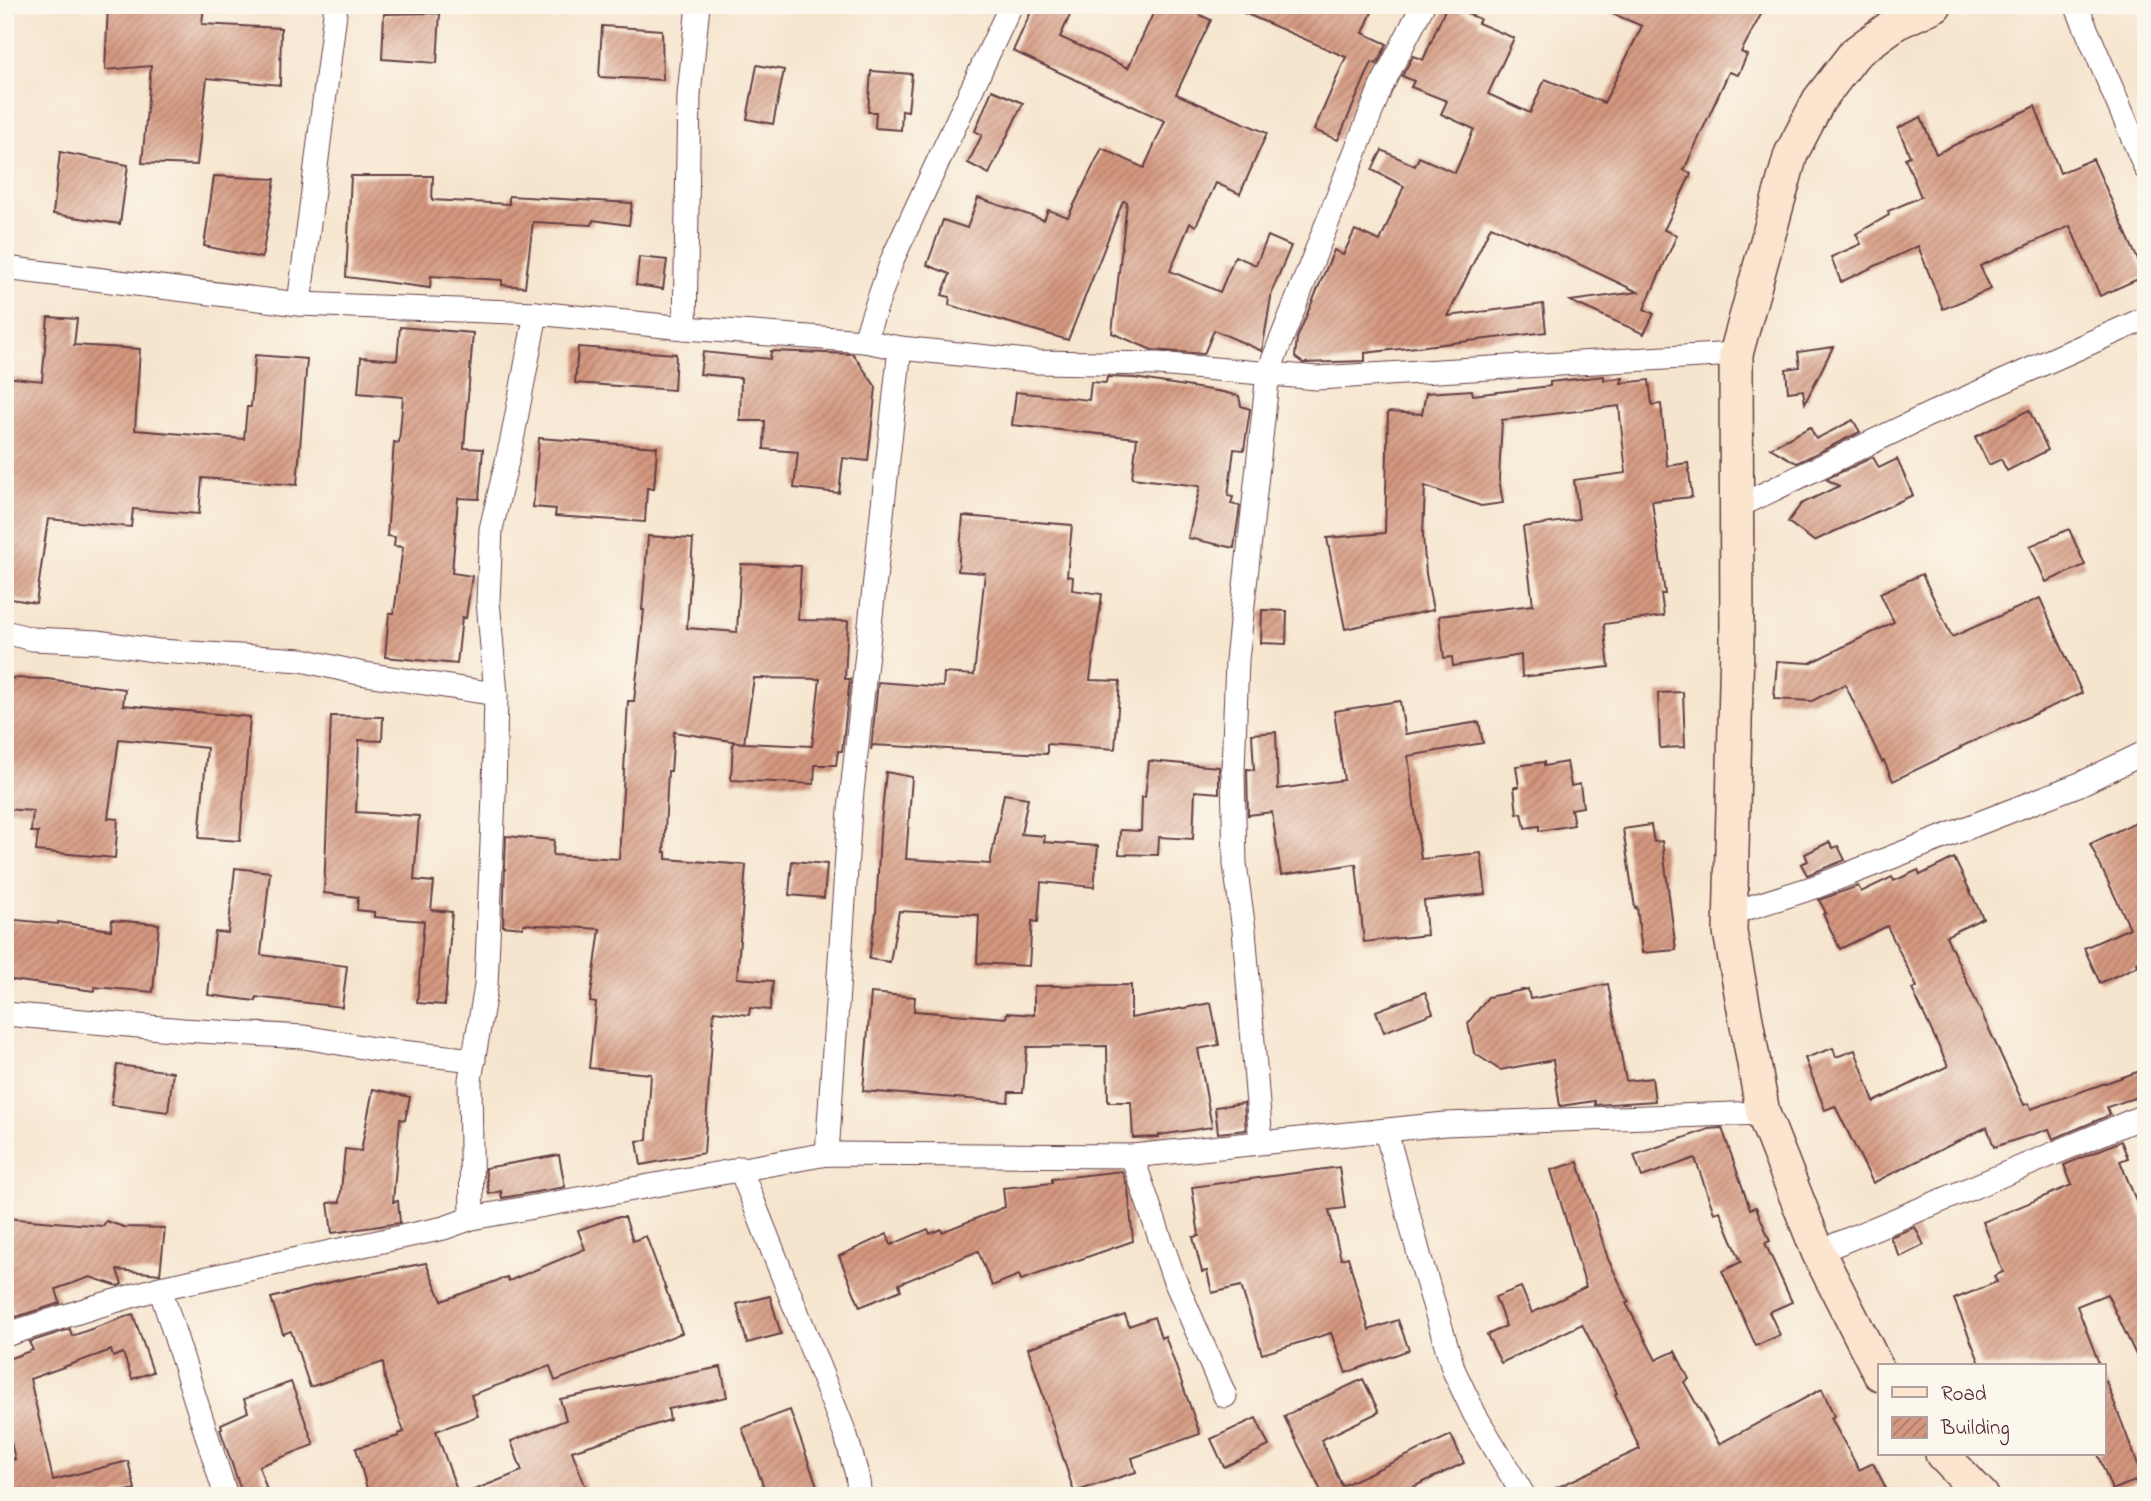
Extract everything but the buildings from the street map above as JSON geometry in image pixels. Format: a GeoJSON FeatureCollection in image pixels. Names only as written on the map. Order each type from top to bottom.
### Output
{"type":"FeatureCollection","features":[{"type":"Feature","properties":{"kind":"main road"},"geometry":{"type":"LineString","coordinates":[[1878,1370],[1818,1252],[1763,1113],[1730,932],[1737,507],[1736,354],[1791,154],[1819,100],[1855,53],[1896,23],[1935,5]]}},
{"type":"Feature","properties":{"kind":"main road"},"geometry":{"type":"LineString","coordinates":[[1944,1456],[1982,1496]]}},
{"type":"Feature","properties":{"kind":"street"},"geometry":{"type":"LineString","coordinates":[[299,304],[336,5]]}},
{"type":"Feature","properties":{"kind":"street"},"geometry":{"type":"LineString","coordinates":[[685,328],[689,94],[698,5]]}},
{"type":"Feature","properties":{"kind":"street"},"geometry":{"type":"LineString","coordinates":[[864,341],[893,258],[1011,5]]}},
{"type":"Feature","properties":{"kind":"street"},"geometry":{"type":"LineString","coordinates":[[1261,1142],[1244,930],[1235,864],[1233,771],[1237,660],[1268,373],[1381,87],[1423,5]]}},
{"type":"Feature","properties":{"kind":"street"},"geometry":{"type":"LineString","coordinates":[[2076,5],[2146,169]]}},
{"type":"Feature","properties":{"kind":"street"},"geometry":{"type":"LineString","coordinates":[[5,268],[299,304],[536,313],[685,328],[864,341],[900,348],[1037,362],[1158,364],[1317,378],[1736,354]]}},
{"type":"Feature","properties":{"kind":"street"},"geometry":{"type":"LineString","coordinates":[[472,1217],[470,1080],[486,986],[494,795],[496,694],[488,601],[491,529],[512,440],[536,313]]}},
{"type":"Feature","properties":{"kind":"street"},"geometry":{"type":"LineString","coordinates":[[1737,507],[1928,415],[2146,318]]}},
{"type":"Feature","properties":{"kind":"street"},"geometry":{"type":"LineString","coordinates":[[827,1154],[850,810],[900,348]]}},
{"type":"Feature","properties":{"kind":"street"},"geometry":{"type":"LineString","coordinates":[[5,632],[32,639],[99,642],[159,651],[302,660],[359,673],[496,694]]}},
{"type":"Feature","properties":{"kind":"street"},"geometry":{"type":"LineString","coordinates":[[1731,913],[1815,887],[2080,784],[2146,752]]}},
{"type":"Feature","properties":{"kind":"street"},"geometry":{"type":"LineString","coordinates":[[5,1014],[183,1030],[304,1037],[374,1049],[474,1060]]}},
{"type":"Feature","properties":{"kind":"street"},"geometry":{"type":"LineString","coordinates":[[5,1335],[160,1288],[444,1228],[472,1217],[827,1154],[1132,1156],[1445,1125],[1763,1113]]}},
{"type":"Feature","properties":{"kind":"street"},"geometry":{"type":"LineString","coordinates":[[1818,1252],[2146,1115]]}},
{"type":"Feature","properties":{"kind":"street"},"geometry":{"type":"LineString","coordinates":[[1386,1131],[1454,1371],[1475,1415],[1524,1496]]}},
{"type":"Feature","properties":{"kind":"street"},"geometry":{"type":"LineString","coordinates":[[1132,1156],[1173,1276],[1225,1396]]}},
{"type":"Feature","properties":{"kind":"street"},"geometry":{"type":"LineString","coordinates":[[740,1168],[846,1436],[860,1496]]}},
{"type":"Feature","properties":{"kind":"street"},"geometry":{"type":"LineString","coordinates":[[160,1288],[226,1496]]}}]}
